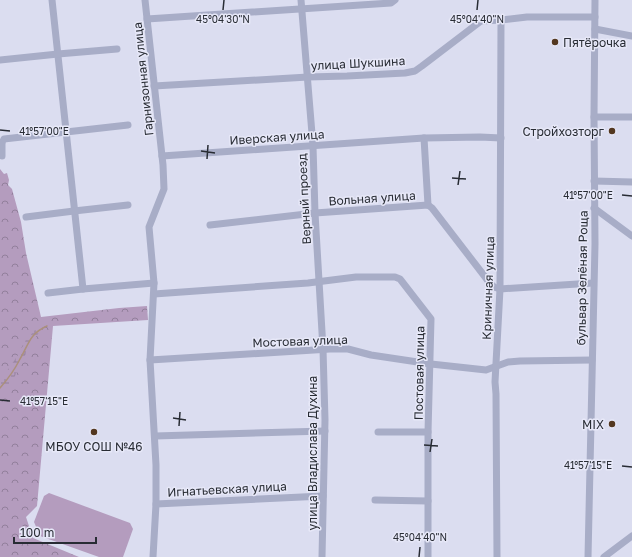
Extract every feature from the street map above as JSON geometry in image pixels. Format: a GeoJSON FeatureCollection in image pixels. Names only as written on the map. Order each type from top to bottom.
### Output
{"type":"FeatureCollection","features":[{"type":"Feature","properties":{"kind":"street"},"geometry":{"type":"LineString","coordinates":[[52,0],[83,289]]}},
{"type":"Feature","properties":{"kind":"street","name":"Гарнизонная улица"},"geometry":{"type":"LineString","coordinates":[[145,0],[162,156]]}},
{"type":"Feature","properties":{"kind":"street","name":"Верный проезд"},"geometry":{"type":"LineString","coordinates":[[301,0],[313,146],[315,213],[323,349]]}},
{"type":"Feature","properties":{"kind":"street"},"geometry":{"type":"LineString","coordinates":[[147,19],[391,4],[395,0]]}},
{"type":"Feature","properties":{"kind":"street","name":"бульвар Зелёная Роща"},"geometry":{"type":"LineString","coordinates":[[588,557],[595,244],[595,0]]}},
{"type":"Feature","properties":{"kind":"street","name":"улица Шукшина"},"geometry":{"type":"LineString","coordinates":[[154,86],[405,73],[415,71],[482,21],[527,17],[595,16]]}},
{"type":"Feature","properties":{"kind":"street","name":"Криничная улица"},"geometry":{"type":"LineString","coordinates":[[497,557],[496,366],[500,289],[501,20]]}},
{"type":"Feature","properties":{"kind":"street"},"geometry":{"type":"LineString","coordinates":[[595,30],[632,36]]}},
{"type":"Feature","properties":{"kind":"street"},"geometry":{"type":"LineString","coordinates":[[0,60],[117,49]]}},
{"type":"Feature","properties":{"kind":"street"},"geometry":{"type":"LineString","coordinates":[[594,117],[632,117]]}},
{"type":"Feature","properties":{"kind":"street"},"geometry":{"type":"LineString","coordinates":[[2,156],[2,143],[4,139],[128,125]]}},
{"type":"Feature","properties":{"kind":"street"},"geometry":{"type":"LineString","coordinates":[[424,138],[428,205]]}},
{"type":"Feature","properties":{"kind":"street","name":"Иверская улица"},"geometry":{"type":"LineString","coordinates":[[162,156],[424,138],[501,138]]}},
{"type":"Feature","properties":{"kind":"street"},"geometry":{"type":"LineString","coordinates":[[154,557],[156,504],[155,436],[150,360],[154,283],[149,227],[164,189],[162,156]]}},
{"type":"Feature","properties":{"kind":"street"},"geometry":{"type":"LineString","coordinates":[[594,181],[632,182]]}},
{"type":"Feature","properties":{"kind":"street"},"geometry":{"type":"LineString","coordinates":[[26,217],[128,205]]}},
{"type":"Feature","properties":{"kind":"street","name":"Вольная улица"},"geometry":{"type":"LineString","coordinates":[[210,225],[315,213],[428,205],[432,208],[489,282],[494,287],[500,289]]}},
{"type":"Feature","properties":{"kind":"street"},"geometry":{"type":"LineString","coordinates":[[594,208],[632,236]]}},
{"type":"Feature","properties":{"kind":"street","name":"Постовая улица"},"geometry":{"type":"LineString","coordinates":[[154,294],[308,283],[356,277],[395,277],[400,279],[431,319],[428,432],[428,557]]}},
{"type":"Feature","properties":{"kind":"street"},"geometry":{"type":"LineString","coordinates":[[48,293],[154,283]]}},
{"type":"Feature","properties":{"kind":"street"},"geometry":{"type":"LineString","coordinates":[[500,289],[593,283]]}},
{"type":"Feature","properties":{"kind":"street","name":"Мостовая улица"},"geometry":{"type":"LineString","coordinates":[[150,360],[323,349],[348,349],[371,355],[430,364],[486,370],[508,362],[520,360],[592,360]]}},
{"type":"Feature","properties":{"kind":"street","name":"улица Владислава Духина"},"geometry":{"type":"LineString","coordinates":[[322,557],[324,431],[323,349]]}},
{"type":"Feature","properties":{"kind":"street"},"geometry":{"type":"LineString","coordinates":[[155,436],[324,431]]}},
{"type":"Feature","properties":{"kind":"street"},"geometry":{"type":"LineString","coordinates":[[378,432],[428,432]]}},
{"type":"Feature","properties":{"kind":"street","name":"Игнатьевская улица"},"geometry":{"type":"LineString","coordinates":[[156,504],[323,496]]}},
{"type":"Feature","properties":{"kind":"street"},"geometry":{"type":"LineString","coordinates":[[376,500],[428,501]]}},
{"type":"Feature","properties":{"kind":"street"},"geometry":{"type":"LineString","coordinates":[[604,557],[632,536]]}},
{"type":"Feature","properties":{"kind":"green space"},"geometry":{"type":"Polygon","coordinates":[[[0,169],[4,174],[7,173],[9,180],[8,185],[12,189],[21,222],[26,253],[41,317],[147,306],[148,320],[53,326],[37,506],[26,517],[33,538],[79,557],[0,557],[0,169]]]}},
{"type":"Feature","properties":{"kind":"green space"},"geometry":{"type":"Polygon","coordinates":[[[35,330],[39,332],[30,345],[12,382],[0,393],[0,381],[18,355],[26,340],[35,330]]]}},
{"type":"Feature","properties":{"kind":"green space"},"geometry":{"type":"Polygon","coordinates":[[[49,493],[130,523],[133,529],[123,557],[99,557],[40,536],[34,522],[44,496],[49,493]]]}},
{"type":"Feature","properties":{"kind":"waterway"},"geometry":{"type":"LineString","coordinates":[[0,388],[9,378],[36,332],[47,326]]}},
{"type":"Feature","properties":{"kind":"place","name":"Пятёрочка"},"geometry":{"type":"Point","coordinates":[555,42]}},
{"type":"Feature","properties":{"kind":"place","name":"Стройхозторг"},"geometry":{"type":"Point","coordinates":[612,131]}},
{"type":"Feature","properties":{"kind":"place","name":"MIX"},"geometry":{"type":"Point","coordinates":[612,424]}},
{"type":"Feature","properties":{"kind":"place","name":"МБОУ СОШ №46"},"geometry":{"type":"Point","coordinates":[94,432]}}]}
